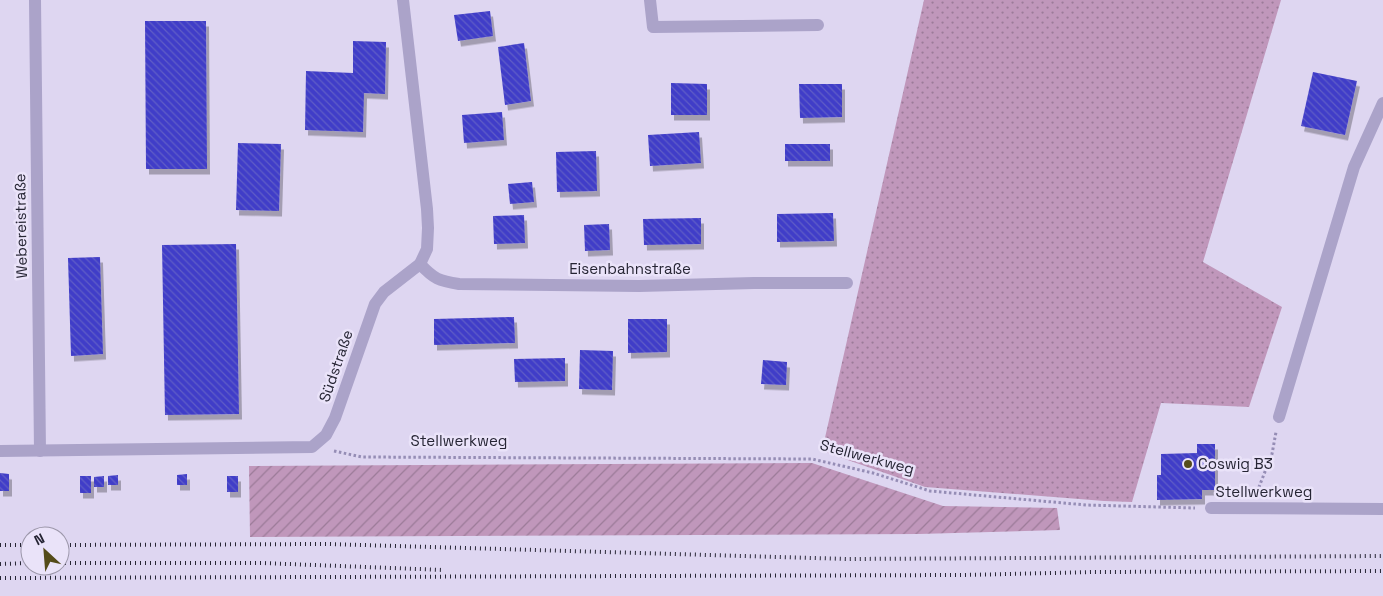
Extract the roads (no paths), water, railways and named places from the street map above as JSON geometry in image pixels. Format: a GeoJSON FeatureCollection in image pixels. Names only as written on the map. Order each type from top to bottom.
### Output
{"type":"FeatureCollection","features":[{"type":"Feature","properties":{"kind":"street","name":"Webereistraße"},"geometry":{"type":"LineString","coordinates":[[35,0],[40,451]]}},
{"type":"Feature","properties":{"kind":"street"},"geometry":{"type":"LineString","coordinates":[[403,0],[428,228],[427,249],[420,264]]}},
{"type":"Feature","properties":{"kind":"street"},"geometry":{"type":"LineString","coordinates":[[650,0],[653,27],[818,25]]}},
{"type":"Feature","properties":{"kind":"street"},"geometry":{"type":"LineString","coordinates":[[1278,417],[1354,167],[1383,102]]}},
{"type":"Feature","properties":{"kind":"street","name":"Südstraße"},"geometry":{"type":"LineString","coordinates":[[40,451],[312,447],[326,435],[336,418],[375,304],[384,292],[420,264]]}},
{"type":"Feature","properties":{"kind":"street","name":"Eisenbahnstraße"},"geometry":{"type":"LineString","coordinates":[[420,264],[431,276],[444,282],[460,284],[639,286],[847,283]]}},
{"type":"Feature","properties":{"kind":"street"},"geometry":{"type":"LineString","coordinates":[[0,451],[40,451]]}},
{"type":"Feature","properties":{"kind":"street","name":"Stellwerkweg"},"geometry":{"type":"LineString","coordinates":[[1211,508],[1258,510],[1383,508]]}},
{"type":"Feature","properties":{"kind":"railway"},"geometry":{"type":"LineString","coordinates":[[70,545],[327,544],[848,559],[1383,556]]}},
{"type":"Feature","properties":{"kind":"railway"},"geometry":{"type":"LineString","coordinates":[[0,545],[20,545]]}},
{"type":"Feature","properties":{"kind":"railway"},"geometry":{"type":"LineString","coordinates":[[0,564],[20,563]]}},
{"type":"Feature","properties":{"kind":"railway"},"geometry":{"type":"LineString","coordinates":[[70,563],[262,563],[444,570]]}},
{"type":"Feature","properties":{"kind":"railway"},"geometry":{"type":"LineString","coordinates":[[0,578],[964,575],[1094,572],[1383,571]]}},
{"type":"Feature","properties":{"kind":"place","name":"Coswig B3"},"geometry":{"type":"Point","coordinates":[1188,464]}}]}
